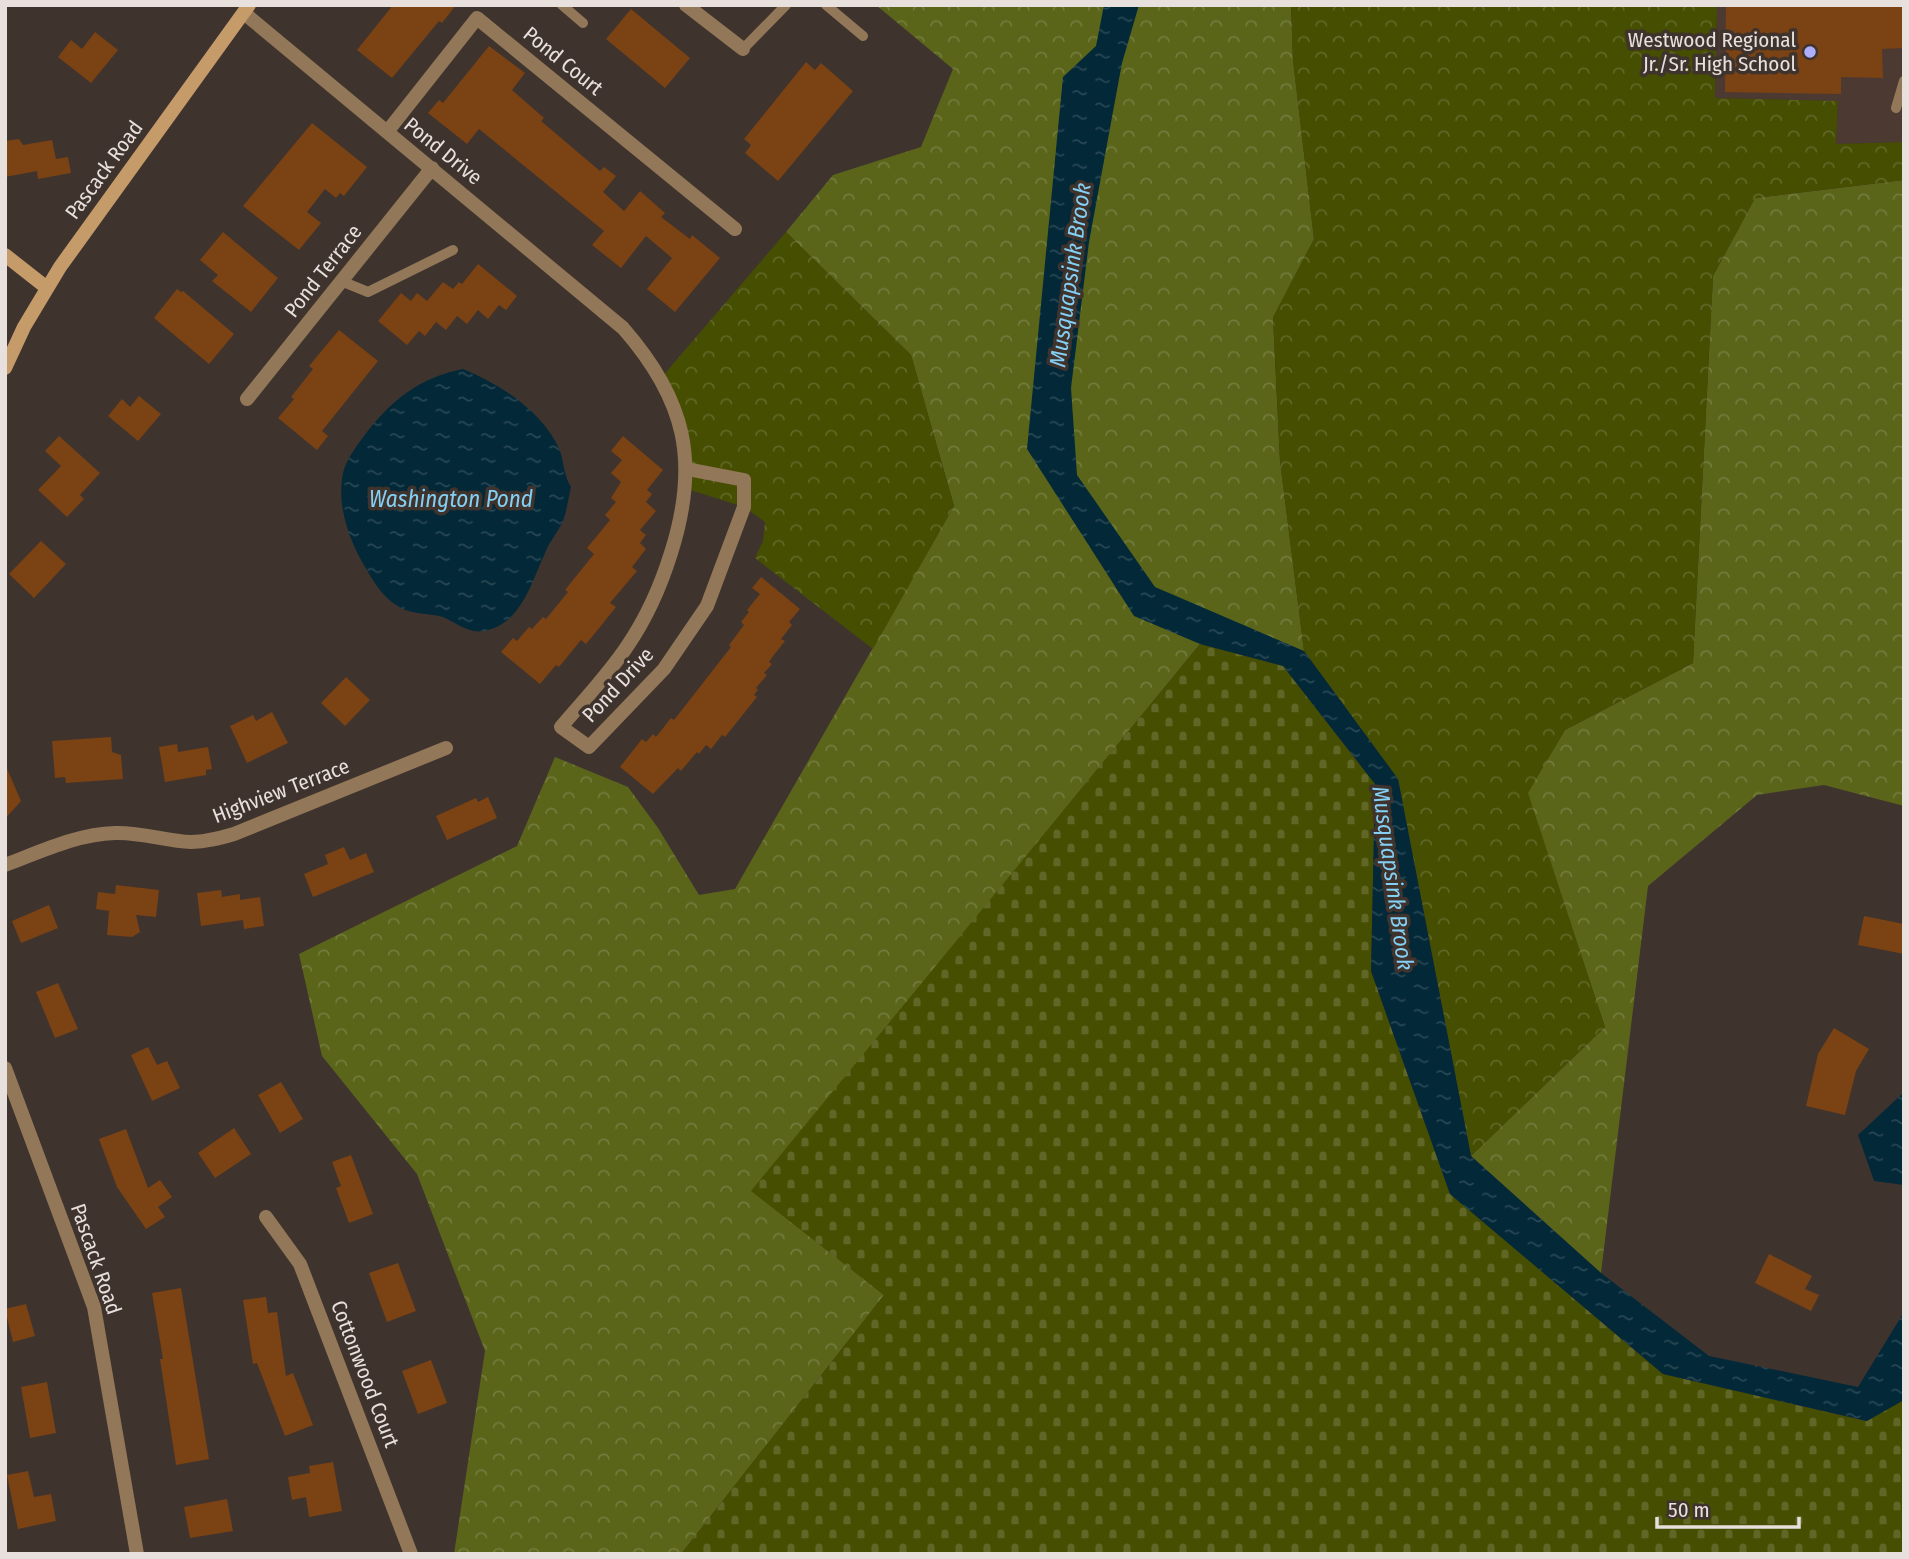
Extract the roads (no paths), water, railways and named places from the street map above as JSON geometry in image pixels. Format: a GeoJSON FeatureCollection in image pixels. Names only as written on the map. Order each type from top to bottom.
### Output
{"type":"FeatureCollection","features":[{"type":"Feature","properties":{"kind":"main road","name":"Pascack Road"},"geometry":{"type":"LineString","coordinates":[[5,368],[24,327],[47,288],[246,9]]}},
{"type":"Feature","properties":{"kind":"main road"},"geometry":{"type":"LineString","coordinates":[[5,255],[47,288]]}},
{"type":"Feature","properties":{"kind":"street"},"geometry":{"type":"LineString","coordinates":[[687,5],[743,49]]}},
{"type":"Feature","properties":{"kind":"street","name":"Pond Drive"},"geometry":{"type":"LineString","coordinates":[[246,9],[387,132],[623,328],[645,353],[674,404],[683,436],[687,469],[687,489],[679,528],[665,573],[649,609],[629,643],[606,675],[561,727],[589,747],[664,669],[708,606],[744,507],[744,480],[687,469]]}},
{"type":"Feature","properties":{"kind":"street","name":"Pond Court"},"geometry":{"type":"LineString","coordinates":[[387,132],[477,18],[735,229]]}},
{"type":"Feature","properties":{"kind":"street","name":"Pond Terrace"},"geometry":{"type":"LineString","coordinates":[[247,400],[432,168]]}},
{"type":"Feature","properties":{"kind":"street","name":"Highview Terrace"},"geometry":{"type":"LineString","coordinates":[[5,865],[68,841],[92,835],[126,833],[192,842],[234,834],[446,748]]}},
{"type":"Feature","properties":{"kind":"street","name":"Pascack Road"},"geometry":{"type":"LineString","coordinates":[[5,1068],[94,1307],[137,1554]]}},
{"type":"Feature","properties":{"kind":"street","name":"Cottonwood Court"},"geometry":{"type":"LineString","coordinates":[[267,1217],[300,1264],[411,1554]]}},
{"type":"Feature","properties":{"kind":"lane"},"geometry":{"type":"LineString","coordinates":[[562,5],[583,23]]}},
{"type":"Feature","properties":{"kind":"lane"},"geometry":{"type":"LineString","coordinates":[[743,49],[786,5]]}},
{"type":"Feature","properties":{"kind":"lane"},"geometry":{"type":"LineString","coordinates":[[826,5],[863,36]]}},
{"type":"Feature","properties":{"kind":"lane"},"geometry":{"type":"LineString","coordinates":[[1896,108],[1904,81]]}},
{"type":"Feature","properties":{"kind":"lane"},"geometry":{"type":"LineString","coordinates":[[341,281],[368,292],[453,250]]}},
{"type":"Feature","properties":{"kind":"water","name":"Musquapsink Brook"},"geometry":{"type":"Polygon","coordinates":[[[1104,5],[1139,5],[1122,63],[1089,242],[1071,388],[1077,475],[1155,587],[1304,651],[1398,779],[1471,1156],[1601,1273],[1709,1356],[1858,1387],[1904,1312],[1904,1400],[1867,1421],[1663,1374],[1450,1194],[1371,971],[1375,784],[1283,666],[1200,644],[1134,616],[1027,449],[1063,77],[1096,46],[1104,5]]]}},
{"type":"Feature","properties":{"kind":"water","name":"Washington Pond"},"geometry":{"type":"Polygon","coordinates":[[[463,369],[506,391],[543,424],[560,451],[571,487],[562,523],[524,600],[507,620],[483,631],[467,629],[443,617],[406,610],[388,599],[373,581],[356,550],[344,518],[341,496],[343,473],[349,458],[384,412],[420,384],[463,369]]]}},
{"type":"Feature","properties":{"kind":"water"},"geometry":{"type":"Polygon","coordinates":[[[1902,1094],[1904,1185],[1874,1181],[1858,1135],[1902,1094]]]}},
{"type":"Feature","properties":{"kind":"place","name":"Westwood Regional Jr./Sr. High School"},"geometry":{"type":"Point","coordinates":[1810,52]}}]}
